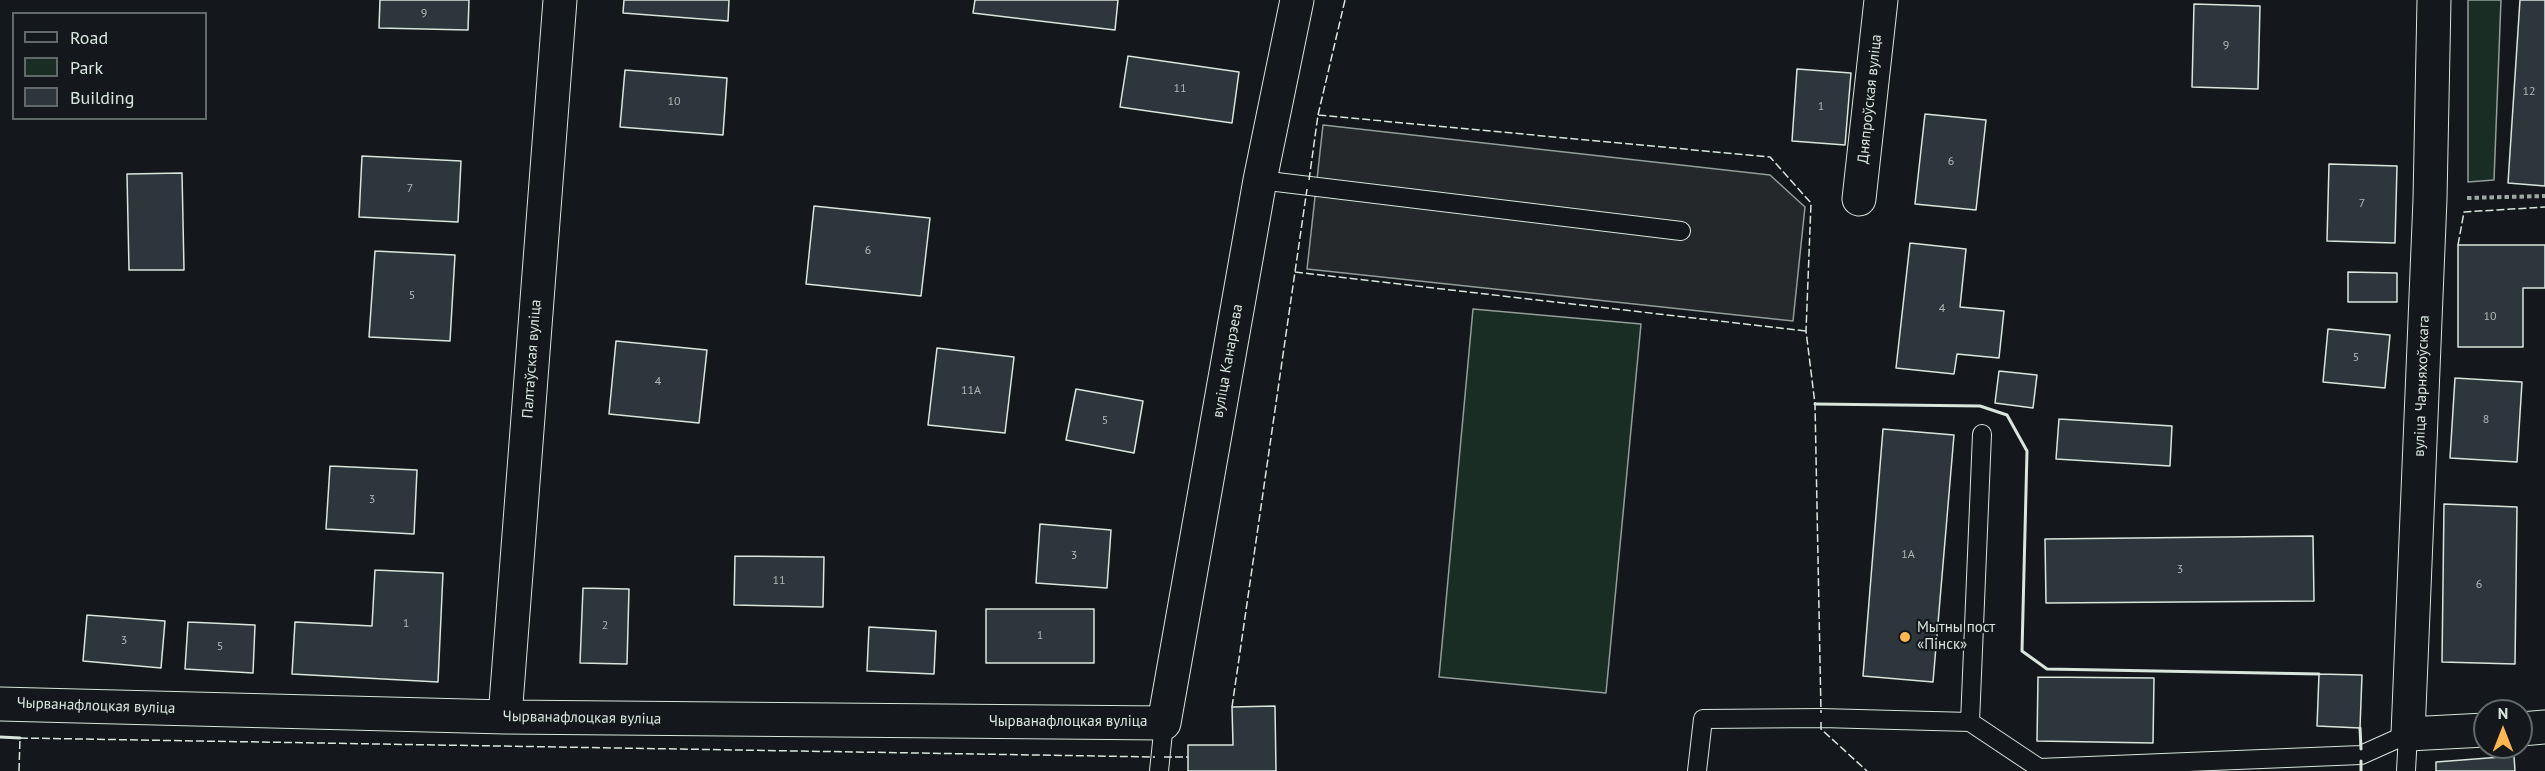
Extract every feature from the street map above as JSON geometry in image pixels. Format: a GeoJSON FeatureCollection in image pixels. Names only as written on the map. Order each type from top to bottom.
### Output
{"type":"FeatureCollection","features":[{"type":"Feature","properties":{"kind":"street","name":"Палтаўская вуліца"},"geometry":{"type":"LineString","coordinates":[[505,717],[560,0]]}},
{"type":"Feature","properties":{"kind":"street","name":"вуліца Канарэева"},"geometry":{"type":"LineString","coordinates":[[1164,723],[1260,180],[1297,0]]}},
{"type":"Feature","properties":{"kind":"street","name":"Дняпроўская вуліца"},"geometry":{"type":"LineString","coordinates":[[1859,199],[1881,0]]}},
{"type":"Feature","properties":{"kind":"street","name":"вуліца Чарняхоўскага"},"geometry":{"type":"LineString","coordinates":[[2408,734],[2430,199],[2434,0]]}},
{"type":"Feature","properties":{"kind":"street","name":"Чырванафлоцкая вуліца"},"geometry":{"type":"LineString","coordinates":[[0,704],[505,717],[1164,723]]}},
{"type":"Feature","properties":{"kind":"street"},"geometry":{"type":"LineString","coordinates":[[2408,734],[2473,731]]}},
{"type":"Feature","properties":{"kind":"lane"},"geometry":{"type":"LineString","coordinates":[[1260,180],[1681,231]]}},
{"type":"Feature","properties":{"kind":"lane"},"geometry":{"type":"LineString","coordinates":[[1970,722],[1982,434]]}},
{"type":"Feature","properties":{"kind":"lane"},"geometry":{"type":"LineString","coordinates":[[1697,771],[1703,718],[1970,722],[2039,768],[2361,755],[2408,734]]}},
{"type":"Feature","properties":{"kind":"lane"},"geometry":{"type":"LineString","coordinates":[[1159,771],[1164,723]]}},
{"type":"Feature","properties":{"kind":"lane","name":"вуліца Чарняхоўскага"},"geometry":{"type":"LineString","coordinates":[[2406,771],[2408,734]]}},
{"type":"Feature","properties":{"kind":"path"},"geometry":{"type":"LineString","coordinates":[[2430,199],[2545,196]]}},
{"type":"Feature","properties":{"kind":"green space"},"geometry":{"type":"Polygon","coordinates":[[[2468,0],[2501,0],[2494,180],[2468,182],[2468,0]]]}},
{"type":"Feature","properties":{"kind":"green space"},"geometry":{"type":"Polygon","coordinates":[[[1473,309],[1641,324],[1606,693],[1439,677],[1473,309]]]}},
{"type":"Feature","properties":{"kind":"shaded area"},"geometry":{"type":"Polygon","coordinates":[[[1323,125],[1770,175],[1805,207],[1793,321],[1307,269],[1323,125]]]}},
{"type":"Feature","properties":{"kind":"building"},"geometry":{"type":"Polygon","coordinates":[[[380,0],[469,0],[468,30],[379,28],[380,0]]]}},
{"type":"Feature","properties":{"kind":"building"},"geometry":{"type":"Polygon","coordinates":[[[624,0],[729,0],[728,21],[623,13],[624,0]]]}},
{"type":"Feature","properties":{"kind":"building"},"geometry":{"type":"Polygon","coordinates":[[[975,0],[1118,0],[1115,30],[973,13],[975,0]]]}},
{"type":"Feature","properties":{"kind":"building"},"geometry":{"type":"Polygon","coordinates":[[[2520,0],[2545,0],[2545,186],[2508,183],[2520,0]]]}},
{"type":"Feature","properties":{"kind":"building"},"geometry":{"type":"Polygon","coordinates":[[[2194,4],[2260,6],[2258,89],[2192,87],[2194,4]]]}},
{"type":"Feature","properties":{"kind":"building"},"geometry":{"type":"Polygon","coordinates":[[[1128,56],[1239,72],[1232,123],[1120,107],[1128,56]]]}},
{"type":"Feature","properties":{"kind":"building"},"geometry":{"type":"Polygon","coordinates":[[[1797,69],[1851,73],[1845,145],[1792,141],[1797,69]]]}},
{"type":"Feature","properties":{"kind":"building"},"geometry":{"type":"Polygon","coordinates":[[[625,70],[727,78],[723,135],[620,127],[625,70]]]}},
{"type":"Feature","properties":{"kind":"building"},"geometry":{"type":"Polygon","coordinates":[[[1925,114],[1986,120],[1976,210],[1915,204],[1925,114]]]}},
{"type":"Feature","properties":{"kind":"building"},"geometry":{"type":"Polygon","coordinates":[[[362,156],[461,161],[458,222],[359,217],[362,156]]]}},
{"type":"Feature","properties":{"kind":"building"},"geometry":{"type":"Polygon","coordinates":[[[2329,164],[2397,166],[2395,243],[2327,241],[2329,164]]]}},
{"type":"Feature","properties":{"kind":"building"},"geometry":{"type":"Polygon","coordinates":[[[182,173],[184,270],[129,270],[127,174],[182,173]]]}},
{"type":"Feature","properties":{"kind":"building"},"geometry":{"type":"Polygon","coordinates":[[[814,206],[930,218],[921,296],[806,284],[814,206]]]}},
{"type":"Feature","properties":{"kind":"building"},"geometry":{"type":"Polygon","coordinates":[[[1910,243],[1966,249],[1960,307],[2004,311],[1999,358],[1957,354],[1954,374],[1896,368],[1910,243]]]}},
{"type":"Feature","properties":{"kind":"building"},"geometry":{"type":"Polygon","coordinates":[[[2458,245],[2545,245],[2545,288],[2523,288],[2523,347],[2458,347],[2458,245]]]}},
{"type":"Feature","properties":{"kind":"building"},"geometry":{"type":"Polygon","coordinates":[[[375,251],[455,255],[450,341],[369,337],[375,251]]]}},
{"type":"Feature","properties":{"kind":"building"},"geometry":{"type":"Polygon","coordinates":[[[2348,272],[2397,273],[2397,302],[2348,302],[2348,272]]]}},
{"type":"Feature","properties":{"kind":"building"},"geometry":{"type":"Polygon","coordinates":[[[2328,329],[2390,335],[2385,388],[2323,382],[2328,329]]]}},
{"type":"Feature","properties":{"kind":"building"},"geometry":{"type":"Polygon","coordinates":[[[616,341],[707,350],[699,423],[609,414],[616,341]]]}},
{"type":"Feature","properties":{"kind":"building"},"geometry":{"type":"Polygon","coordinates":[[[937,348],[1014,357],[1005,433],[928,425],[937,348]]]}},
{"type":"Feature","properties":{"kind":"building"},"geometry":{"type":"Polygon","coordinates":[[[1999,371],[2037,375],[2033,408],[1995,403],[1999,371]]]}},
{"type":"Feature","properties":{"kind":"building"},"geometry":{"type":"Polygon","coordinates":[[[2455,378],[2522,382],[2517,462],[2450,458],[2455,378]]]}},
{"type":"Feature","properties":{"kind":"building"},"geometry":{"type":"Polygon","coordinates":[[[1076,389],[1143,401],[1134,453],[1066,440],[1076,389]]]}},
{"type":"Feature","properties":{"kind":"building"},"geometry":{"type":"Polygon","coordinates":[[[2059,419],[2172,426],[2170,466],[2056,459],[2059,419]]]}},
{"type":"Feature","properties":{"kind":"building"},"geometry":{"type":"Polygon","coordinates":[[[1883,429],[1954,435],[1933,682],[1863,676],[1883,429]]]}},
{"type":"Feature","properties":{"kind":"building"},"geometry":{"type":"Polygon","coordinates":[[[330,466],[417,470],[414,534],[326,529],[330,466]]]}},
{"type":"Feature","properties":{"kind":"building"},"geometry":{"type":"Polygon","coordinates":[[[2444,504],[2517,507],[2515,664],[2442,662],[2444,504]]]}},
{"type":"Feature","properties":{"kind":"building"},"geometry":{"type":"Polygon","coordinates":[[[1040,524],[1111,530],[1107,588],[1036,583],[1040,524]]]}},
{"type":"Feature","properties":{"kind":"building"},"geometry":{"type":"Polygon","coordinates":[[[2313,536],[2314,601],[2046,603],[2045,539],[2313,536]]]}},
{"type":"Feature","properties":{"kind":"building"},"geometry":{"type":"Polygon","coordinates":[[[735,556],[824,557],[823,607],[734,605],[735,556]]]}},
{"type":"Feature","properties":{"kind":"building"},"geometry":{"type":"Polygon","coordinates":[[[375,570],[443,573],[438,682],[292,674],[295,622],[372,626],[375,570]]]}},
{"type":"Feature","properties":{"kind":"building"},"geometry":{"type":"Polygon","coordinates":[[[583,588],[629,589],[627,664],[580,663],[583,588]]]}},
{"type":"Feature","properties":{"kind":"building"},"geometry":{"type":"Polygon","coordinates":[[[986,609],[1094,609],[1094,663],[986,663],[986,609]]]}},
{"type":"Feature","properties":{"kind":"building"},"geometry":{"type":"Polygon","coordinates":[[[87,615],[165,621],[161,668],[83,661],[87,615]]]}},
{"type":"Feature","properties":{"kind":"building"},"geometry":{"type":"Polygon","coordinates":[[[188,622],[255,625],[253,673],[185,669],[188,622]]]}},
{"type":"Feature","properties":{"kind":"building"},"geometry":{"type":"Polygon","coordinates":[[[869,627],[936,631],[934,674],[867,671],[869,627]]]}},
{"type":"Feature","properties":{"kind":"building"},"geometry":{"type":"Polygon","coordinates":[[[2319,674],[2362,675],[2360,728],[2317,726],[2319,674]]]}},
{"type":"Feature","properties":{"kind":"building"},"geometry":{"type":"Polygon","coordinates":[[[2038,677],[2154,678],[2153,743],[2037,741],[2038,677]]]}},
{"type":"Feature","properties":{"kind":"building"},"geometry":{"type":"Polygon","coordinates":[[[1275,706],[1276,771],[1188,771],[1188,745],[1233,745],[1232,707],[1275,706]]]}},
{"type":"Feature","properties":{"kind":"building"},"geometry":{"type":"Polygon","coordinates":[[[2514,759],[2515,771],[2436,771],[2436,762],[2514,759]]]}},
{"type":"Feature","properties":{"kind":"fence"},"geometry":{"type":"LineString","coordinates":[[1318,115],[1345,0]]}},
{"type":"Feature","properties":{"kind":"fence"},"geometry":{"type":"LineString","coordinates":[[1309,180],[1318,115],[1770,157],[1811,203],[1806,331],[1815,404],[1821,713]]}},
{"type":"Feature","properties":{"kind":"fence"},"geometry":{"type":"LineString","coordinates":[[1232,707],[1307,189]]}},
{"type":"Feature","properties":{"kind":"fence"},"geometry":{"type":"LineString","coordinates":[[2458,245],[2464,212],[2545,207]]}},
{"type":"Feature","properties":{"kind":"fence"},"geometry":{"type":"LineString","coordinates":[[1295,272],[1806,331]]}},
{"type":"Feature","properties":{"kind":"fence"},"geometry":{"type":"LineString","coordinates":[[1821,722],[1821,729],[1867,771]]}},
{"type":"Feature","properties":{"kind":"fence"},"geometry":{"type":"LineString","coordinates":[[19,771],[20,738],[1155,757]]}},
{"type":"Feature","properties":{"kind":"fence"},"geometry":{"type":"LineString","coordinates":[[1164,757],[1188,757]]}},
{"type":"Feature","properties":{"kind":"wall"},"geometry":{"type":"LineString","coordinates":[[1815,404],[1980,406],[2007,415],[2027,451],[2022,651],[2047,669],[2319,674]]}},
{"type":"Feature","properties":{"kind":"wall"},"geometry":{"type":"LineString","coordinates":[[2360,728],[2361,749]]}},
{"type":"Feature","properties":{"kind":"wall"},"geometry":{"type":"LineString","coordinates":[[0,737],[20,738]]}},
{"type":"Feature","properties":{"kind":"wall"},"geometry":{"type":"LineString","coordinates":[[2361,761],[2361,771]]}},
{"type":"Feature","properties":{"kind":"place","name":"Мытны пост «Пінск»"},"geometry":{"type":"Point","coordinates":[1905,637]}}]}
